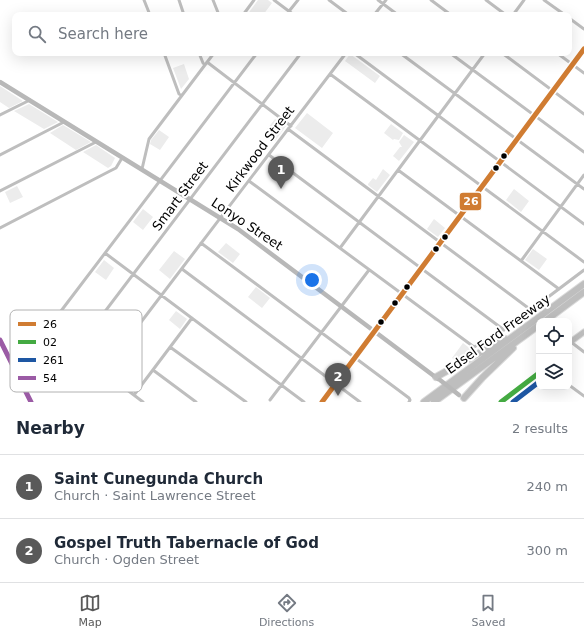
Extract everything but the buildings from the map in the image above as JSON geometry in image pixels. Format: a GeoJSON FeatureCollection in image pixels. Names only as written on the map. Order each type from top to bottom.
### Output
{"type":"FeatureCollection","features":[{"type":"Feature","properties":{"kind":"highway","name":"Edsel Ford Freeway"},"geometry":{"type":"LineString","coordinates":[[424,402],[584,284]]}},
{"type":"Feature","properties":{"kind":"highway","name":"Edsel Ford Freeway"},"geometry":{"type":"LineString","coordinates":[[549,318],[584,292]]}},
{"type":"Feature","properties":{"kind":"highway","name":"Edsel Ford Freeway"},"geometry":{"type":"LineString","coordinates":[[434,402],[536,327]]}},
{"type":"Feature","properties":{"kind":"highway"},"geometry":{"type":"LineString","coordinates":[[464,398],[492,368],[536,328]]}},
{"type":"Feature","properties":{"kind":"highway"},"geometry":{"type":"LineString","coordinates":[[438,379],[505,338],[518,334]]}},
{"type":"Feature","properties":{"kind":"main road"},"geometry":{"type":"LineString","coordinates":[[572,341],[584,332]]}},
{"type":"Feature","properties":{"kind":"main road"},"geometry":{"type":"LineString","coordinates":[[501,402],[536,375]]}},
{"type":"Feature","properties":{"kind":"street"},"geometry":{"type":"LineString","coordinates":[[144,0],[149,12]]}},
{"type":"Feature","properties":{"kind":"street"},"geometry":{"type":"LineString","coordinates":[[179,0],[183,12]]}},
{"type":"Feature","properties":{"kind":"street"},"geometry":{"type":"LineString","coordinates":[[213,0],[218,12]]}},
{"type":"Feature","properties":{"kind":"street"},"geometry":{"type":"LineString","coordinates":[[245,12],[254,0]]}},
{"type":"Feature","properties":{"kind":"street"},"geometry":{"type":"LineString","coordinates":[[274,0],[289,11],[298,0]]}},
{"type":"Feature","properties":{"kind":"street"},"geometry":{"type":"LineString","coordinates":[[329,0],[345,12]]}},
{"type":"Feature","properties":{"kind":"street"},"geometry":{"type":"LineString","coordinates":[[378,0],[394,12]]}},
{"type":"Feature","properties":{"kind":"street"},"geometry":{"type":"LineString","coordinates":[[376,12],[386,0]]}},
{"type":"Feature","properties":{"kind":"street"},"geometry":{"type":"LineString","coordinates":[[431,0],[447,12]]}},
{"type":"Feature","properties":{"kind":"street"},"geometry":{"type":"LineString","coordinates":[[486,0],[502,12]]}},
{"type":"Feature","properties":{"kind":"street"},"geometry":{"type":"LineString","coordinates":[[515,12],[524,0]]}},
{"type":"Feature","properties":{"kind":"street"},"geometry":{"type":"LineString","coordinates":[[544,0],[561,12]]}},
{"type":"Feature","properties":{"kind":"street"},"geometry":{"type":"LineString","coordinates":[[572,20],[584,29]]}},
{"type":"Feature","properties":{"kind":"street"},"geometry":{"type":"LineString","coordinates":[[322,402],[584,49]]}},
{"type":"Feature","properties":{"kind":"street"},"geometry":{"type":"LineString","coordinates":[[165,56],[179,94],[181,95]]}},
{"type":"Feature","properties":{"kind":"street"},"geometry":{"type":"LineString","coordinates":[[200,56],[203,63],[206,63],[234,83],[291,126]]}},
{"type":"Feature","properties":{"kind":"street"},"geometry":{"type":"LineString","coordinates":[[142,169],[148,140],[212,56]]}},
{"type":"Feature","properties":{"kind":"street"},"geometry":{"type":"LineString","coordinates":[[62,310],[255,56]]}},
{"type":"Feature","properties":{"kind":"street","name":"Smart Street"},"geometry":{"type":"LineString","coordinates":[[106,310],[299,56]]}},
{"type":"Feature","properties":{"kind":"street","name":"Kirkwood Street"},"geometry":{"type":"LineString","coordinates":[[142,322],[343,56]]}},
{"type":"Feature","properties":{"kind":"street"},"geometry":{"type":"LineString","coordinates":[[358,56],[584,224]]}},
{"type":"Feature","properties":{"kind":"street"},"geometry":{"type":"LineString","coordinates":[[404,56],[584,189]]}},
{"type":"Feature","properties":{"kind":"street"},"geometry":{"type":"LineString","coordinates":[[454,56],[584,152]]}},
{"type":"Feature","properties":{"kind":"street"},"geometry":{"type":"LineString","coordinates":[[340,248],[483,56]]}},
{"type":"Feature","properties":{"kind":"street"},"geometry":{"type":"LineString","coordinates":[[506,56],[583,113],[584,108]]}},
{"type":"Feature","properties":{"kind":"street"},"geometry":{"type":"LineString","coordinates":[[561,56],[584,73]]}},
{"type":"Feature","properties":{"kind":"street"},"geometry":{"type":"LineString","coordinates":[[330,74],[584,262]]}},
{"type":"Feature","properties":{"kind":"street","name":"Lonyo Street"},"geometry":{"type":"LineString","coordinates":[[0,82],[122,158],[161,179],[242,232],[464,398]]}},
{"type":"Feature","properties":{"kind":"street"},"geometry":{"type":"LineString","coordinates":[[0,115],[30,100]]}},
{"type":"Feature","properties":{"kind":"street"},"geometry":{"type":"LineString","coordinates":[[0,155],[64,122]]}},
{"type":"Feature","properties":{"kind":"street"},"geometry":{"type":"LineString","coordinates":[[288,129],[530,310]]}},
{"type":"Feature","properties":{"kind":"street"},"geometry":{"type":"LineString","coordinates":[[0,191],[96,142]]}},
{"type":"Feature","properties":{"kind":"street"},"geometry":{"type":"LineString","coordinates":[[268,155],[504,330]]}},
{"type":"Feature","properties":{"kind":"street"},"geometry":{"type":"LineString","coordinates":[[0,228],[116,168],[122,158]]}},
{"type":"Feature","properties":{"kind":"street"},"geometry":{"type":"LineString","coordinates":[[398,170],[560,289]]}},
{"type":"Feature","properties":{"kind":"street"},"geometry":{"type":"LineString","coordinates":[[521,261],[584,175]]}},
{"type":"Feature","properties":{"kind":"street"},"geometry":{"type":"LineString","coordinates":[[249,181],[474,347],[504,330],[584,270]]}},
{"type":"Feature","properties":{"kind":"street"},"geometry":{"type":"LineString","coordinates":[[201,244],[322,333],[410,401]]}},
{"type":"Feature","properties":{"kind":"street"},"geometry":{"type":"LineString","coordinates":[[105,253],[304,402]]}},
{"type":"Feature","properties":{"kind":"street"},"geometry":{"type":"LineString","coordinates":[[182,269],[360,402]]}},
{"type":"Feature","properties":{"kind":"street"},"geometry":{"type":"LineString","coordinates":[[270,400],[369,270]]}},
{"type":"Feature","properties":{"kind":"street"},"geometry":{"type":"LineString","coordinates":[[142,384],[192,318]]}},
{"type":"Feature","properties":{"kind":"street"},"geometry":{"type":"LineString","coordinates":[[0,340],[10,360]]}},
{"type":"Feature","properties":{"kind":"street"},"geometry":{"type":"LineString","coordinates":[[572,343],[584,352]]}},
{"type":"Feature","properties":{"kind":"street"},"geometry":{"type":"LineString","coordinates":[[170,347],[246,402]]}},
{"type":"Feature","properties":{"kind":"street"},"geometry":{"type":"LineString","coordinates":[[153,370],[196,402]]}},
{"type":"Feature","properties":{"kind":"street"},"geometry":{"type":"LineString","coordinates":[[572,387],[584,396]]}},
{"type":"Feature","properties":{"kind":"street"},"geometry":{"type":"LineString","coordinates":[[26,392],[31,402]]}},
{"type":"Feature","properties":{"kind":"street"},"geometry":{"type":"LineString","coordinates":[[130,392],[143,402]]}},
{"type":"Feature","properties":{"kind":"shaded area"},"geometry":{"type":"Polygon","coordinates":[[[258,0],[268,0],[272,3],[265,12],[249,12],[258,0]]]}},
{"type":"Feature","properties":{"kind":"shaded area"},"geometry":{"type":"Polygon","coordinates":[[[349,56],[353,56],[380,76],[375,83],[345,61],[349,56]]]}},
{"type":"Feature","properties":{"kind":"shaded area"},"geometry":{"type":"Polygon","coordinates":[[[184,64],[189,79],[181,89],[173,68],[184,64]]]}},
{"type":"Feature","properties":{"kind":"shaded area"},"geometry":{"type":"Polygon","coordinates":[[[0,86],[23,101],[9,108],[0,102],[0,86]]]}},
{"type":"Feature","properties":{"kind":"shaded area"},"geometry":{"type":"Polygon","coordinates":[[[29,104],[58,122],[44,129],[14,111],[29,104]]]}},
{"type":"Feature","properties":{"kind":"shaded area"},"geometry":{"type":"Polygon","coordinates":[[[307,113],[333,133],[322,148],[295,128],[307,113]]]}},
{"type":"Feature","properties":{"kind":"shaded area"},"geometry":{"type":"Polygon","coordinates":[[[275,119],[286,126],[275,141],[264,133],[275,119]]]}},
{"type":"Feature","properties":{"kind":"shaded area"},"geometry":{"type":"Polygon","coordinates":[[[391,124],[403,133],[399,140],[393,140],[384,133],[391,124]]]}},
{"type":"Feature","properties":{"kind":"shaded area"},"geometry":{"type":"Polygon","coordinates":[[[63,125],[91,142],[76,150],[50,133],[63,125]]]}},
{"type":"Feature","properties":{"kind":"shaded area"},"geometry":{"type":"Polygon","coordinates":[[[159,130],[169,137],[160,150],[150,144],[151,140],[159,130]]]}},
{"type":"Feature","properties":{"kind":"shaded area"},"geometry":{"type":"Polygon","coordinates":[[[404,135],[414,142],[399,161],[393,156],[400,147],[402,147],[399,142],[404,135]]]}},
{"type":"Feature","properties":{"kind":"shaded area"},"geometry":{"type":"Polygon","coordinates":[[[96,145],[115,158],[111,166],[108,168],[83,152],[96,145]]]}},
{"type":"Feature","properties":{"kind":"shaded area"},"geometry":{"type":"Polygon","coordinates":[[[383,169],[390,175],[377,192],[368,184],[373,178],[376,180],[383,169]]]}},
{"type":"Feature","properties":{"kind":"shaded area"},"geometry":{"type":"Polygon","coordinates":[[[17,186],[23,197],[10,203],[5,192],[17,186]]]}},
{"type":"Feature","properties":{"kind":"shaded area"},"geometry":{"type":"Polygon","coordinates":[[[514,189],[529,201],[521,212],[506,200],[514,189]]]}},
{"type":"Feature","properties":{"kind":"shaded area"},"geometry":{"type":"Polygon","coordinates":[[[143,209],[153,217],[143,230],[133,222],[143,209]]]}},
{"type":"Feature","properties":{"kind":"shaded area"},"geometry":{"type":"Polygon","coordinates":[[[434,219],[445,228],[438,237],[427,229],[434,219]]]}},
{"type":"Feature","properties":{"kind":"shaded area"},"geometry":{"type":"Polygon","coordinates":[[[226,243],[240,254],[233,263],[218,252],[226,243]]]}},
{"type":"Feature","properties":{"kind":"shaded area"},"geometry":{"type":"Polygon","coordinates":[[[533,249],[547,259],[539,270],[525,260],[533,249]]]}},
{"type":"Feature","properties":{"kind":"shaded area"},"geometry":{"type":"Polygon","coordinates":[[[174,251],[185,259],[170,279],[159,270],[174,251]]]}},
{"type":"Feature","properties":{"kind":"shaded area"},"geometry":{"type":"Polygon","coordinates":[[[104,260],[114,268],[106,280],[95,272],[104,260]]]}},
{"type":"Feature","properties":{"kind":"shaded area"},"geometry":{"type":"Polygon","coordinates":[[[256,287],[270,298],[262,308],[248,297],[256,287]]]}},
{"type":"Feature","properties":{"kind":"shaded area"},"geometry":{"type":"Polygon","coordinates":[[[176,311],[187,319],[180,329],[169,320],[176,311]]]}},
{"type":"Feature","properties":{"kind":"shaded area"},"geometry":{"type":"Polygon","coordinates":[[[463,343],[472,350],[475,350],[456,361],[452,358],[463,343]]]}},
{"type":"Feature","properties":{"kind":"transit line","name":"26"},"geometry":{"type":"LineString","coordinates":[[322,402],[584,49]]}},
{"type":"Feature","properties":{"kind":"transit line","name":"54"},"geometry":{"type":"LineString","coordinates":[[0,340],[10,360]]}},
{"type":"Feature","properties":{"kind":"transit line","name":"02"},"geometry":{"type":"LineString","coordinates":[[501,402],[536,375]]}},
{"type":"Feature","properties":{"kind":"transit line","name":"261"},"geometry":{"type":"LineString","coordinates":[[513,402],[536,384]]}},
{"type":"Feature","properties":{"kind":"transit line","name":"54"},"geometry":{"type":"LineString","coordinates":[[26,392],[31,402]]}},
{"type":"Feature","properties":{"kind":"place","name":"Saint Cunegunda Church"},"geometry":{"type":"Point","coordinates":[281,189]}},
{"type":"Feature","properties":{"kind":"place","name":"Gospel Truth Tabernacle of God"},"geometry":{"type":"Point","coordinates":[338,396]}}]}
